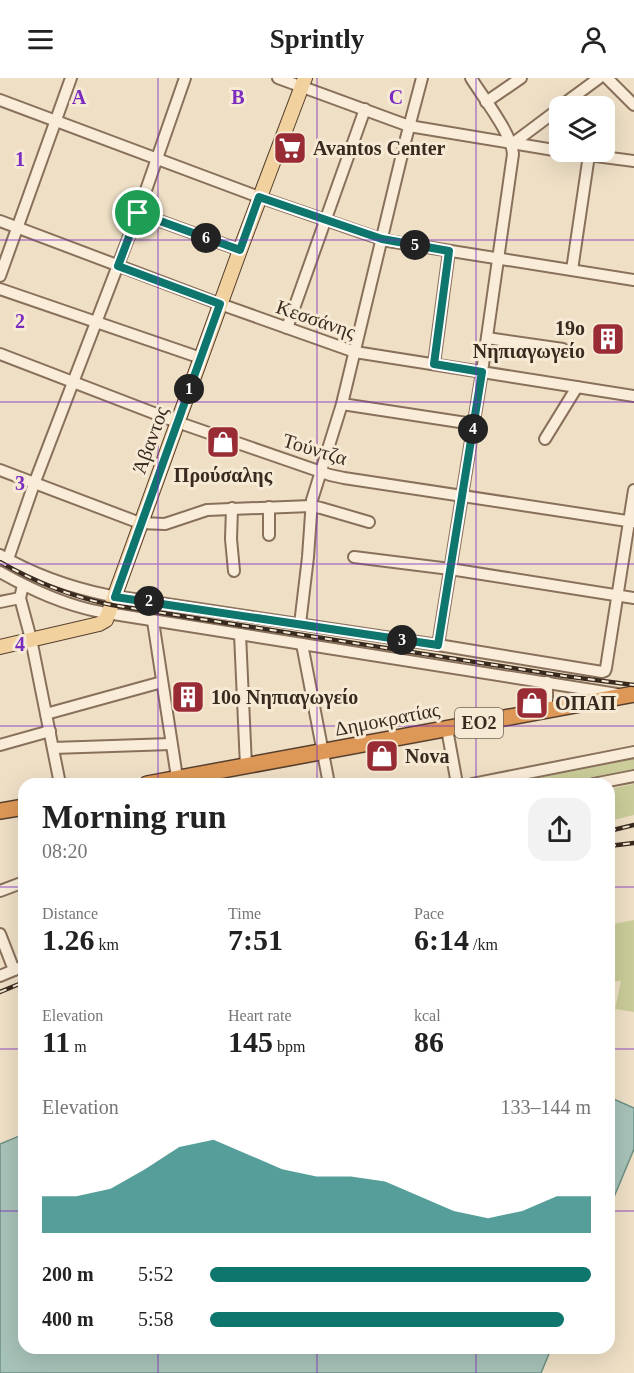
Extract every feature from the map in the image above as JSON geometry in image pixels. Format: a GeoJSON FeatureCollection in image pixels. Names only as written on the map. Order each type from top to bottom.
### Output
{"type":"FeatureCollection","features":[{"type":"Feature","properties":{"kind":"highway","name":"Δημοκρατίας"},"geometry":{"type":"LineString","coordinates":[[194,778],[246,766],[630,694]]}},
{"type":"Feature","properties":{"kind":"highway"},"geometry":{"type":"LineString","coordinates":[[0,811],[18,808]]}},
{"type":"Feature","properties":{"kind":"main road","name":"Άβαντος"},"geometry":{"type":"LineString","coordinates":[[109,614],[140,523],[303,82]]}},
{"type":"Feature","properties":{"kind":"main road"},"geometry":{"type":"LineString","coordinates":[[0,647],[99,624],[106,620],[109,614]]}},
{"type":"Feature","properties":{"kind":"street"},"geometry":{"type":"LineString","coordinates":[[0,276],[70,78]]}},
{"type":"Feature","properties":{"kind":"street"},"geometry":{"type":"LineString","coordinates":[[185,78],[138,213],[74,383],[4,557],[57,582],[115,597],[602,672],[605,671],[632,522],[634,490]]}},
{"type":"Feature","properties":{"kind":"street"},"geometry":{"type":"LineString","coordinates":[[278,78],[303,82],[409,126],[549,149]]}},
{"type":"Feature","properties":{"kind":"street"},"geometry":{"type":"LineString","coordinates":[[300,624],[311,506],[342,404],[422,78]]}},
{"type":"Feature","properties":{"kind":"street"},"geometry":{"type":"LineString","coordinates":[[438,645],[482,372],[513,154],[512,144],[505,131],[471,78]]}},
{"type":"Feature","properties":{"kind":"street"},"geometry":{"type":"LineString","coordinates":[[486,102],[521,78]]}},
{"type":"Feature","properties":{"kind":"street"},"geometry":{"type":"LineString","coordinates":[[575,96],[599,78]]}},
{"type":"Feature","properties":{"kind":"street"},"geometry":{"type":"LineString","coordinates":[[607,78],[634,105]]}},
{"type":"Feature","properties":{"kind":"street"},"geometry":{"type":"LineString","coordinates":[[0,100],[259,197],[382,239],[634,280]]}},
{"type":"Feature","properties":{"kind":"street"},"geometry":{"type":"LineString","coordinates":[[287,328],[365,109]]}},
{"type":"Feature","properties":{"kind":"street"},"geometry":{"type":"LineString","coordinates":[[512,144],[549,115]]}},
{"type":"Feature","properties":{"kind":"street"},"geometry":{"type":"LineString","coordinates":[[615,158],[634,161]]}},
{"type":"Feature","properties":{"kind":"street"},"geometry":{"type":"LineString","coordinates":[[572,270],[588,162]]}},
{"type":"Feature","properties":{"kind":"street"},"geometry":{"type":"LineString","coordinates":[[138,213],[240,250]]}},
{"type":"Feature","properties":{"kind":"street","name":"Κεσσάνης"},"geometry":{"type":"LineString","coordinates":[[0,221],[354,352],[634,396]]}},
{"type":"Feature","properties":{"kind":"street"},"geometry":{"type":"LineString","coordinates":[[434,364],[449,251]]}},
{"type":"Feature","properties":{"kind":"street"},"geometry":{"type":"LineString","coordinates":[[0,289],[201,358]]}},
{"type":"Feature","properties":{"kind":"street"},"geometry":{"type":"LineString","coordinates":[[487,338],[563,349]]}},
{"type":"Feature","properties":{"kind":"street","name":"Τούντζα"},"geometry":{"type":"LineString","coordinates":[[0,354],[177,422],[344,478],[632,522]]}},
{"type":"Feature","properties":{"kind":"street"},"geometry":{"type":"LineString","coordinates":[[545,439],[578,387]]}},
{"type":"Feature","properties":{"kind":"street"},"geometry":{"type":"LineString","coordinates":[[342,404],[473,424]]}},
{"type":"Feature","properties":{"kind":"street"},"geometry":{"type":"LineString","coordinates":[[0,470],[140,523],[165,524],[202,511],[232,508],[311,506],[369,522]]}},
{"type":"Feature","properties":{"kind":"street"},"geometry":{"type":"LineString","coordinates":[[269,507],[269,535]]}},
{"type":"Feature","properties":{"kind":"street"},"geometry":{"type":"LineString","coordinates":[[232,508],[231,539],[234,571]]}},
{"type":"Feature","properties":{"kind":"street"},"geometry":{"type":"LineString","coordinates":[[354,557],[450,569],[634,598]]}},
{"type":"Feature","properties":{"kind":"street"},"geometry":{"type":"LineString","coordinates":[[0,572],[23,585],[71,605],[109,614],[630,694]]}},
{"type":"Feature","properties":{"kind":"street"},"geometry":{"type":"LineString","coordinates":[[23,585],[21,598],[59,778]]}},
{"type":"Feature","properties":{"kind":"street"},"geometry":{"type":"LineString","coordinates":[[0,602],[21,598]]}},
{"type":"Feature","properties":{"kind":"street"},"geometry":{"type":"LineString","coordinates":[[153,621],[176,778]]}},
{"type":"Feature","properties":{"kind":"street"},"geometry":{"type":"LineString","coordinates":[[240,634],[246,766]]}},
{"type":"Feature","properties":{"kind":"street"},"geometry":{"type":"LineString","coordinates":[[302,644],[328,778]]}},
{"type":"Feature","properties":{"kind":"street"},"geometry":{"type":"LineString","coordinates":[[46,714],[162,682]]}},
{"type":"Feature","properties":{"kind":"street"},"geometry":{"type":"LineString","coordinates":[[547,682],[547,710]]}},
{"type":"Feature","properties":{"kind":"street"},"geometry":{"type":"LineString","coordinates":[[447,729],[456,778]]}},
{"type":"Feature","properties":{"kind":"street"},"geometry":{"type":"LineString","coordinates":[[0,745],[50,731]]}},
{"type":"Feature","properties":{"kind":"street"},"geometry":{"type":"LineString","coordinates":[[53,748],[171,744]]}},
{"type":"Feature","properties":{"kind":"street"},"geometry":{"type":"LineString","coordinates":[[502,778],[634,752]]}},
{"type":"Feature","properties":{"kind":"street"},"geometry":{"type":"LineString","coordinates":[[615,780],[634,776]]}},
{"type":"Feature","properties":{"kind":"street"},"geometry":{"type":"LineString","coordinates":[[0,891],[18,884]]}},
{"type":"Feature","properties":{"kind":"street"},"geometry":{"type":"LineString","coordinates":[[0,934],[18,966]]}},
{"type":"Feature","properties":{"kind":"street"},"geometry":{"type":"LineString","coordinates":[[0,976],[18,968]]}},
{"type":"Feature","properties":{"kind":"green space"},"geometry":{"type":"Polygon","coordinates":[[[634,759],[634,769],[588,778],[538,778],[634,759]]]}},
{"type":"Feature","properties":{"kind":"green space"},"geometry":{"type":"Polygon","coordinates":[[[634,784],[634,815],[615,820],[615,788],[634,784]]]}},
{"type":"Feature","properties":{"kind":"green space"},"geometry":{"type":"Polygon","coordinates":[[[634,920],[634,1012],[615,1009],[621,981],[615,982],[615,924],[634,920]]]}},
{"type":"Feature","properties":{"kind":"shaded area"},"geometry":{"type":"Polygon","coordinates":[[[615,1100],[634,1108],[634,1149],[615,1195],[615,1100]]]}},
{"type":"Feature","properties":{"kind":"shaded area"},"geometry":{"type":"Polygon","coordinates":[[[18,1136],[18,1354],[549,1354],[541,1373],[0,1373],[0,1144],[18,1136]]]}},
{"type":"Feature","properties":{"kind":"railway"},"geometry":{"type":"LineString","coordinates":[[0,562],[54,588],[112,605],[634,685]]}},
{"type":"Feature","properties":{"kind":"railway"},"geometry":{"type":"LineString","coordinates":[[615,830],[634,825]]}},
{"type":"Feature","properties":{"kind":"railway"},"geometry":{"type":"LineString","coordinates":[[615,845],[634,843]]}},
{"type":"Feature","properties":{"kind":"railway"},"geometry":{"type":"LineString","coordinates":[[0,992],[18,984]]}},
{"type":"Feature","properties":{"kind":"place","name":"Avantos Center"},"geometry":{"type":"Point","coordinates":[290,148]}},
{"type":"Feature","properties":{"kind":"place","name":"19ο Νηπιαγωγείο"},"geometry":{"type":"Point","coordinates":[608,339]}},
{"type":"Feature","properties":{"kind":"place","name":"Προύσαλης"},"geometry":{"type":"Point","coordinates":[223,442]}},
{"type":"Feature","properties":{"kind":"place","name":"10ο Νηπιαγωγείο"},"geometry":{"type":"Point","coordinates":[188,697]}},
{"type":"Feature","properties":{"kind":"place","name":"ΟΠΑΠ"},"geometry":{"type":"Point","coordinates":[532,703]}},
{"type":"Feature","properties":{"kind":"place","name":"Nova"},"geometry":{"type":"Point","coordinates":[382,756]}},
{"type":"Feature","properties":{"kind":"route"},"geometry":{"type":"LineString","coordinates":[[259,197],[388,241],[449,251],[434,364],[482,372],[438,645],[115,597],[220,304],[118,266],[138,213],[240,250],[259,197]]}}]}
